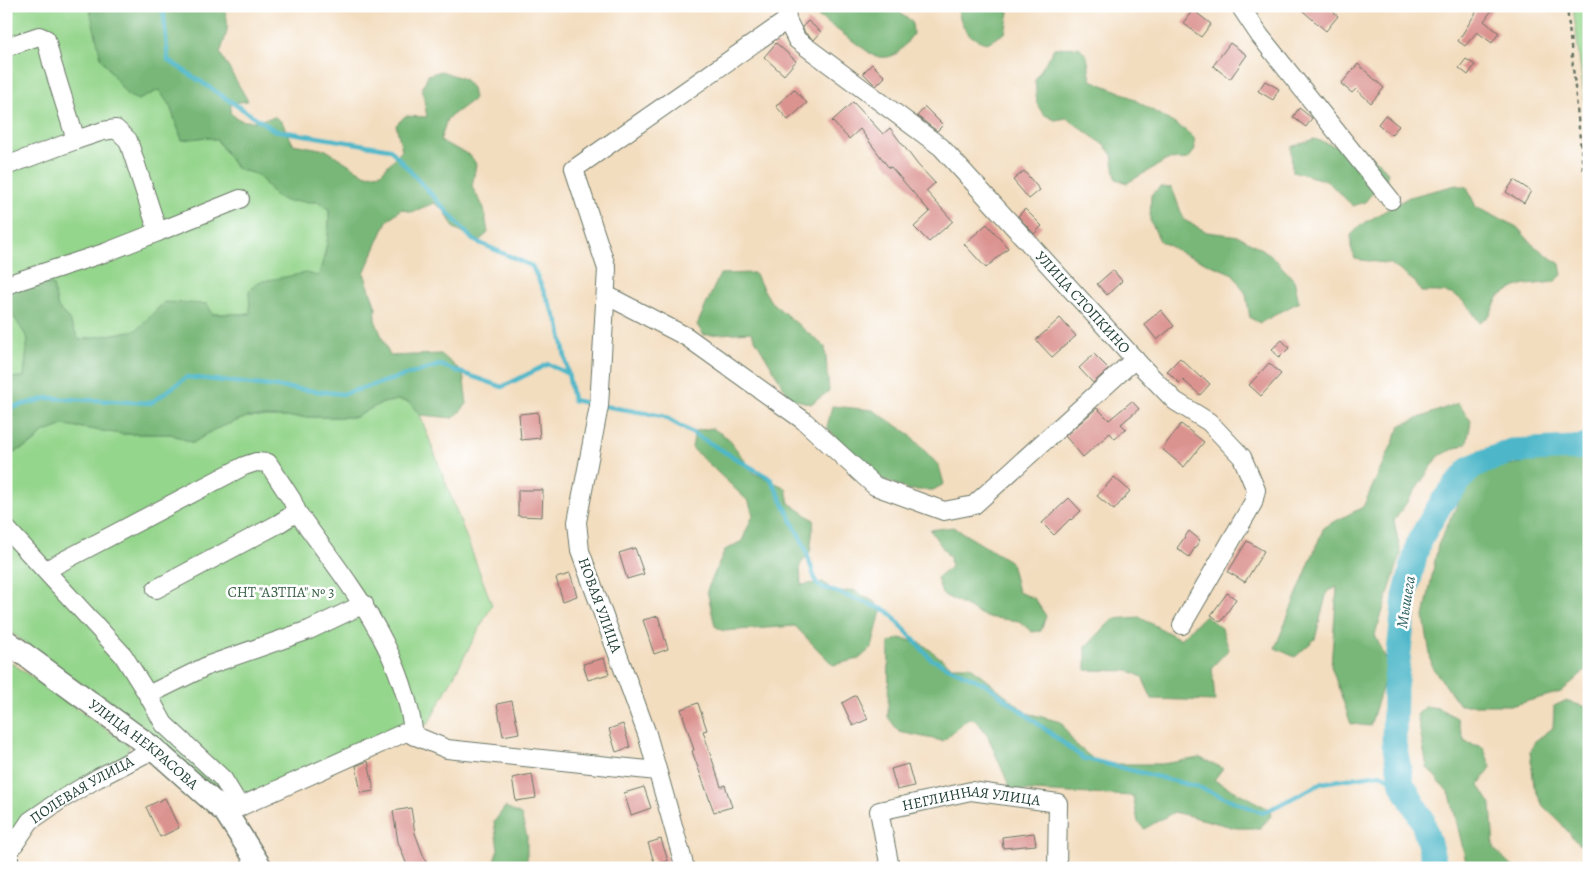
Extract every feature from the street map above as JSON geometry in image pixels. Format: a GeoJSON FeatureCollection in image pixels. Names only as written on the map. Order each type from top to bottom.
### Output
{"type":"FeatureCollection","features":[{"type":"Feature","properties":{"kind":"main road","name":"УЛИЦА НЕКРАСОВА"},"geometry":{"type":"LineString","coordinates":[[6,641],[154,748],[233,810],[261,868]]}},
{"type":"Feature","properties":{"kind":"street"},"geometry":{"type":"LineString","coordinates":[[1240,6],[1260,36],[1391,200]]}},
{"type":"Feature","properties":{"kind":"street","name":"НОВАЯ УЛИЦА"},"geometry":{"type":"LineString","coordinates":[[685,868],[647,734],[580,552],[577,522],[599,406],[607,269],[574,169],[786,13]]}},
{"type":"Feature","properties":{"kind":"street","name":"УЛИЦА СТОПКИНО"},"geometry":{"type":"LineString","coordinates":[[786,13],[797,40],[941,147],[1134,359],[1175,401],[1209,422],[1242,457],[1256,490],[1253,503],[1182,625]]}},
{"type":"Feature","properties":{"kind":"street"},"geometry":{"type":"LineString","coordinates":[[6,47],[39,36],[46,39],[76,140]]}},
{"type":"Feature","properties":{"kind":"street"},"geometry":{"type":"LineString","coordinates":[[6,166],[102,131],[116,129],[128,140],[158,232]]}},
{"type":"Feature","properties":{"kind":"street"},"geometry":{"type":"LineString","coordinates":[[6,285],[107,252],[240,199]]}},
{"type":"Feature","properties":{"kind":"street"},"geometry":{"type":"LineString","coordinates":[[606,295],[687,337],[803,420],[876,486],[944,511],[974,505],[1134,359]]}},
{"type":"Feature","properties":{"kind":"street"},"geometry":{"type":"LineString","coordinates":[[46,570],[244,466],[256,462],[268,463],[292,500],[297,512],[364,604],[389,649],[404,685],[412,714],[414,736]]}},
{"type":"Feature","properties":{"kind":"street"},"geometry":{"type":"LineString","coordinates":[[156,589],[297,512]]}},
{"type":"Feature","properties":{"kind":"street"},"geometry":{"type":"LineString","coordinates":[[6,528],[123,655],[164,724],[223,779],[233,810],[406,732],[447,749],[657,771]]}},
{"type":"Feature","properties":{"kind":"street"},"geometry":{"type":"LineString","coordinates":[[148,695],[209,665],[309,630],[364,604]]}},
{"type":"Feature","properties":{"kind":"street","name":"ПОЛЕВАЯ УЛИЦА"},"geometry":{"type":"LineString","coordinates":[[9,868],[9,852],[30,821],[90,782],[154,748]]}},
{"type":"Feature","properties":{"kind":"street","name":"НЕГЛИННАЯ УЛИЦА"},"geometry":{"type":"LineString","coordinates":[[890,868],[879,811],[971,791],[1058,803],[1057,868]]}},
{"type":"Feature","properties":{"kind":"path"},"geometry":{"type":"LineString","coordinates":[[1567,6],[1583,169],[1589,172]]}},
{"type":"Feature","properties":{"kind":"green space"},"geometry":{"type":"Polygon","coordinates":[[[6,6],[88,6],[138,100],[159,90],[170,106],[182,140],[206,137],[217,140],[236,168],[258,175],[275,195],[285,201],[319,202],[329,209],[327,243],[318,276],[249,291],[251,314],[213,314],[164,302],[137,330],[79,340],[68,318],[58,308],[53,286],[7,306],[28,338],[24,377],[6,378],[6,6]]]}},
{"type":"Feature","properties":{"kind":"green space"},"geometry":{"type":"Polygon","coordinates":[[[88,6],[222,6],[227,18],[227,24],[226,35],[220,53],[248,101],[231,103],[230,112],[240,120],[245,121],[275,117],[282,122],[293,144],[326,150],[366,175],[381,173],[402,150],[396,125],[405,116],[427,117],[422,88],[428,75],[441,71],[464,79],[472,88],[474,99],[447,119],[440,141],[470,155],[476,164],[472,187],[484,208],[488,233],[479,241],[454,228],[444,210],[434,203],[412,212],[401,209],[387,221],[364,273],[376,308],[375,320],[390,356],[441,354],[463,373],[467,404],[454,418],[420,415],[409,402],[397,400],[379,404],[356,417],[247,417],[213,430],[193,443],[171,434],[122,434],[64,425],[42,433],[35,442],[6,455],[6,378],[24,377],[28,339],[7,306],[8,294],[29,285],[41,283],[53,285],[58,308],[68,318],[79,340],[137,330],[164,302],[207,304],[213,314],[250,314],[249,291],[258,282],[306,273],[318,276],[327,243],[329,209],[319,202],[285,201],[275,195],[258,175],[236,168],[217,140],[206,137],[182,140],[170,106],[159,90],[138,100],[127,95],[101,58],[88,6]]]}},
{"type":"Feature","properties":{"kind":"green space"},"geometry":{"type":"Polygon","coordinates":[[[811,6],[896,6],[902,15],[912,21],[913,34],[897,53],[888,57],[874,56],[815,14],[811,6]]]}},
{"type":"Feature","properties":{"kind":"green space"},"geometry":{"type":"Polygon","coordinates":[[[957,6],[1001,6],[1009,12],[1005,33],[987,43],[974,38],[963,25],[957,6]]]}},
{"type":"Feature","properties":{"kind":"green space"},"geometry":{"type":"Polygon","coordinates":[[[1573,6],[1589,6],[1589,137],[1573,6]]]}},
{"type":"Feature","properties":{"kind":"green space"},"geometry":{"type":"Polygon","coordinates":[[[1079,47],[1087,56],[1091,80],[1125,94],[1185,130],[1194,138],[1195,150],[1188,159],[1167,160],[1127,183],[1116,179],[1112,155],[1105,146],[1067,118],[1055,120],[1043,114],[1037,104],[1035,80],[1054,48],[1079,47]]]}},
{"type":"Feature","properties":{"kind":"green space"},"geometry":{"type":"Polygon","coordinates":[[[1314,139],[1370,157],[1380,163],[1388,173],[1385,184],[1378,186],[1365,202],[1353,206],[1327,181],[1292,171],[1291,147],[1314,139]]]}},
{"type":"Feature","properties":{"kind":"green space"},"geometry":{"type":"Polygon","coordinates":[[[1456,185],[1467,187],[1476,207],[1517,227],[1533,245],[1560,264],[1562,275],[1554,282],[1518,286],[1499,296],[1489,316],[1480,323],[1462,300],[1456,296],[1443,292],[1421,292],[1415,282],[1391,264],[1355,259],[1351,247],[1351,235],[1361,225],[1409,197],[1456,185]]]}},
{"type":"Feature","properties":{"kind":"green space"},"geometry":{"type":"Polygon","coordinates":[[[1160,187],[1172,188],[1184,220],[1207,232],[1239,236],[1270,254],[1294,280],[1299,302],[1260,323],[1250,318],[1246,294],[1233,274],[1182,253],[1160,241],[1150,220],[1151,195],[1160,187]]]}},
{"type":"Feature","properties":{"kind":"green space"},"geometry":{"type":"Polygon","coordinates":[[[754,273],[771,302],[825,347],[829,391],[811,404],[790,398],[751,332],[704,335],[697,325],[720,274],[754,273]]]}},
{"type":"Feature","properties":{"kind":"green space","name":"СНТ \"АЗТПА\" № 3"},"geometry":{"type":"Polygon","coordinates":[[[397,400],[409,402],[420,415],[492,605],[428,724],[408,725],[230,806],[124,715],[6,629],[6,455],[35,442],[42,433],[64,425],[122,434],[171,434],[193,443],[213,430],[247,417],[356,417],[379,404],[397,400]]]}},
{"type":"Feature","properties":{"kind":"green space"},"geometry":{"type":"Polygon","coordinates":[[[1458,403],[1471,421],[1467,443],[1439,456],[1394,521],[1401,554],[1375,635],[1389,666],[1370,726],[1351,724],[1331,666],[1337,587],[1327,592],[1315,639],[1295,657],[1275,648],[1324,527],[1363,507],[1401,425],[1458,403]]]}},
{"type":"Feature","properties":{"kind":"green space"},"geometry":{"type":"Polygon","coordinates":[[[832,406],[873,410],[908,433],[939,466],[944,484],[933,490],[909,490],[882,479],[849,453],[827,427],[832,406]]]}},
{"type":"Feature","properties":{"kind":"green space"},"geometry":{"type":"Polygon","coordinates":[[[712,428],[728,438],[754,473],[786,488],[789,503],[814,520],[810,552],[800,565],[801,585],[823,582],[836,593],[853,590],[876,603],[881,611],[872,647],[859,659],[833,665],[795,626],[723,631],[715,626],[707,590],[725,550],[742,541],[753,515],[749,502],[692,448],[695,431],[712,428]]]}},
{"type":"Feature","properties":{"kind":"green space"},"geometry":{"type":"Polygon","coordinates":[[[1589,452],[1589,667],[1561,692],[1514,705],[1460,705],[1432,667],[1424,617],[1438,545],[1467,484],[1490,468],[1589,452]]]}},
{"type":"Feature","properties":{"kind":"green space"},"geometry":{"type":"Polygon","coordinates":[[[953,527],[1011,562],[1018,592],[1034,598],[1046,616],[1041,631],[1032,632],[1019,621],[986,617],[942,594],[937,578],[951,567],[950,558],[930,530],[953,527]]]}},
{"type":"Feature","properties":{"kind":"green space"},"geometry":{"type":"Polygon","coordinates":[[[1205,615],[1222,629],[1229,649],[1212,667],[1215,701],[1152,699],[1142,677],[1130,671],[1086,670],[1086,647],[1113,619],[1139,617],[1180,639],[1205,615]]]}},
{"type":"Feature","properties":{"kind":"green space"},"geometry":{"type":"Polygon","coordinates":[[[899,638],[921,643],[951,666],[970,666],[1027,713],[1061,722],[1074,743],[1099,764],[1162,764],[1200,758],[1223,768],[1214,780],[1269,809],[1271,816],[1260,828],[1236,828],[1174,812],[1144,829],[1138,822],[1133,796],[1011,790],[987,734],[976,720],[967,719],[943,741],[899,732],[888,717],[889,643],[899,638]]]}},
{"type":"Feature","properties":{"kind":"green space"},"geometry":{"type":"Polygon","coordinates":[[[6,659],[130,746],[126,754],[6,842],[6,659]]]}},
{"type":"Feature","properties":{"kind":"green space"},"geometry":{"type":"Polygon","coordinates":[[[1565,701],[1589,706],[1589,846],[1578,844],[1560,822],[1543,806],[1534,786],[1530,752],[1535,741],[1553,728],[1554,706],[1565,701]]]}},
{"type":"Feature","properties":{"kind":"green space"},"geometry":{"type":"Polygon","coordinates":[[[1425,706],[1438,708],[1457,718],[1465,742],[1483,747],[1491,767],[1479,785],[1491,805],[1494,849],[1514,868],[1469,868],[1467,866],[1450,794],[1427,767],[1417,715],[1425,706]]]}},
{"type":"Feature","properties":{"kind":"green space"},"geometry":{"type":"Polygon","coordinates":[[[505,807],[521,815],[527,836],[527,868],[492,868],[498,849],[494,822],[505,807]]]}},
{"type":"Feature","properties":{"kind":"building"},"geometry":{"type":"Polygon","coordinates":[[[1297,6],[1326,6],[1338,16],[1326,31],[1297,6]]]}},
{"type":"Feature","properties":{"kind":"building"},"geometry":{"type":"Polygon","coordinates":[[[1480,6],[1495,6],[1484,21],[1499,33],[1492,43],[1477,32],[1465,46],[1458,41],[1480,6]]]}},
{"type":"Feature","properties":{"kind":"building"},"geometry":{"type":"Polygon","coordinates":[[[1193,10],[1211,24],[1201,37],[1183,23],[1193,10]]]}},
{"type":"Feature","properties":{"kind":"building"},"geometry":{"type":"Polygon","coordinates":[[[808,21],[821,32],[814,40],[805,33],[802,27],[808,21]]]}},
{"type":"Feature","properties":{"kind":"building"},"geometry":{"type":"Polygon","coordinates":[[[776,43],[796,61],[784,75],[764,57],[776,43]]]}},
{"type":"Feature","properties":{"kind":"building"},"geometry":{"type":"Polygon","coordinates":[[[1230,43],[1247,55],[1230,79],[1213,66],[1230,43]]]}},
{"type":"Feature","properties":{"kind":"building"},"geometry":{"type":"Polygon","coordinates":[[[1466,59],[1475,65],[1468,75],[1459,68],[1466,59]]]}},
{"type":"Feature","properties":{"kind":"building"},"geometry":{"type":"Polygon","coordinates":[[[872,64],[885,77],[876,86],[863,73],[872,64]]]}},
{"type":"Feature","properties":{"kind":"building"},"geometry":{"type":"Polygon","coordinates":[[[1358,64],[1384,88],[1371,103],[1356,89],[1352,93],[1341,84],[1358,64]]]}},
{"type":"Feature","properties":{"kind":"building"},"geometry":{"type":"Polygon","coordinates":[[[1265,81],[1279,89],[1273,100],[1258,91],[1265,81]]]}},
{"type":"Feature","properties":{"kind":"building"},"geometry":{"type":"Polygon","coordinates":[[[794,89],[807,103],[788,120],[776,106],[794,89]]]}},
{"type":"Feature","properties":{"kind":"building"},"geometry":{"type":"Polygon","coordinates":[[[853,102],[883,134],[890,128],[918,165],[935,183],[926,191],[953,221],[929,242],[914,227],[930,212],[891,167],[889,168],[860,129],[849,139],[832,121],[853,102]]]}},
{"type":"Feature","properties":{"kind":"building"},"geometry":{"type":"Polygon","coordinates":[[[925,107],[943,125],[937,131],[917,116],[925,107]]]}},
{"type":"Feature","properties":{"kind":"building"},"geometry":{"type":"Polygon","coordinates":[[[1299,108],[1312,118],[1306,127],[1293,117],[1299,108]]]}},
{"type":"Feature","properties":{"kind":"building"},"geometry":{"type":"Polygon","coordinates":[[[1385,115],[1399,126],[1391,135],[1378,124],[1385,115]]]}},
{"type":"Feature","properties":{"kind":"building"},"geometry":{"type":"Polygon","coordinates":[[[1024,171],[1040,190],[1029,199],[1013,180],[1024,171]]]}},
{"type":"Feature","properties":{"kind":"building"},"geometry":{"type":"Polygon","coordinates":[[[1514,180],[1531,191],[1524,203],[1506,192],[1514,180]]]}},
{"type":"Feature","properties":{"kind":"building"},"geometry":{"type":"Polygon","coordinates":[[[1025,209],[1042,226],[1034,234],[1018,216],[1025,209]]]}},
{"type":"Feature","properties":{"kind":"building"},"geometry":{"type":"Polygon","coordinates":[[[987,224],[1008,248],[986,268],[964,244],[987,224]]]}},
{"type":"Feature","properties":{"kind":"building"},"geometry":{"type":"Polygon","coordinates":[[[1113,270],[1122,281],[1107,295],[1097,284],[1113,270]]]}},
{"type":"Feature","properties":{"kind":"building"},"geometry":{"type":"Polygon","coordinates":[[[1161,310],[1174,326],[1157,340],[1144,324],[1161,310]]]}},
{"type":"Feature","properties":{"kind":"building"},"geometry":{"type":"Polygon","coordinates":[[[1060,318],[1076,336],[1052,357],[1036,340],[1060,318]]]}},
{"type":"Feature","properties":{"kind":"building"},"geometry":{"type":"Polygon","coordinates":[[[1282,340],[1289,348],[1279,358],[1272,349],[1282,340]]]}},
{"type":"Feature","properties":{"kind":"building"},"geometry":{"type":"Polygon","coordinates":[[[1094,354],[1109,369],[1093,383],[1079,368],[1094,354]]]}},
{"type":"Feature","properties":{"kind":"building"},"geometry":{"type":"Polygon","coordinates":[[[1180,358],[1210,384],[1200,395],[1183,380],[1179,383],[1167,371],[1180,358]]]}},
{"type":"Feature","properties":{"kind":"building"},"geometry":{"type":"Polygon","coordinates":[[[1269,363],[1281,374],[1261,396],[1249,385],[1269,363]]]}},
{"type":"Feature","properties":{"kind":"building"},"geometry":{"type":"Polygon","coordinates":[[[1132,401],[1139,409],[1121,424],[1126,429],[1115,439],[1110,433],[1083,457],[1065,436],[1097,408],[1109,420],[1132,401]]]}},
{"type":"Feature","properties":{"kind":"building"},"geometry":{"type":"Polygon","coordinates":[[[538,412],[540,438],[521,440],[519,414],[538,412]]]}},
{"type":"Feature","properties":{"kind":"building"},"geometry":{"type":"Polygon","coordinates":[[[1181,424],[1204,442],[1184,467],[1162,449],[1181,424]]]}},
{"type":"Feature","properties":{"kind":"building"},"geometry":{"type":"Polygon","coordinates":[[[1114,477],[1130,491],[1114,510],[1097,496],[1114,477]]]}},
{"type":"Feature","properties":{"kind":"building"},"geometry":{"type":"Polygon","coordinates":[[[518,490],[543,490],[542,517],[518,516],[518,490]]]}},
{"type":"Feature","properties":{"kind":"building"},"geometry":{"type":"Polygon","coordinates":[[[1069,498],[1081,511],[1054,535],[1042,523],[1069,498]]]}},
{"type":"Feature","properties":{"kind":"building"},"geometry":{"type":"Polygon","coordinates":[[[1189,531],[1200,540],[1189,557],[1177,548],[1189,531]]]}},
{"type":"Feature","properties":{"kind":"building"},"geometry":{"type":"Polygon","coordinates":[[[1247,541],[1264,551],[1245,582],[1228,572],[1247,541]]]}},
{"type":"Feature","properties":{"kind":"building"},"geometry":{"type":"Polygon","coordinates":[[[635,548],[644,574],[627,579],[619,553],[635,548]]]}},
{"type":"Feature","properties":{"kind":"building"},"geometry":{"type":"Polygon","coordinates":[[[570,574],[577,596],[563,601],[556,578],[570,574]]]}},
{"type":"Feature","properties":{"kind":"building"},"geometry":{"type":"Polygon","coordinates":[[[1227,593],[1236,599],[1221,622],[1211,615],[1227,593]]]}},
{"type":"Feature","properties":{"kind":"building"},"geometry":{"type":"Polygon","coordinates":[[[658,616],[668,649],[654,654],[643,620],[658,616]]]}},
{"type":"Feature","properties":{"kind":"building"},"geometry":{"type":"Polygon","coordinates":[[[604,658],[609,674],[588,680],[583,664],[604,658]]]}},
{"type":"Feature","properties":{"kind":"building"},"geometry":{"type":"Polygon","coordinates":[[[856,695],[868,719],[853,726],[842,703],[856,695]]]}},
{"type":"Feature","properties":{"kind":"building"},"geometry":{"type":"Polygon","coordinates":[[[512,701],[519,733],[503,736],[497,704],[512,701]]]}},
{"type":"Feature","properties":{"kind":"building"},"geometry":{"type":"Polygon","coordinates":[[[698,703],[707,730],[703,731],[721,787],[725,785],[732,807],[714,812],[692,751],[694,750],[681,709],[698,703]]]}},
{"type":"Feature","properties":{"kind":"building"},"geometry":{"type":"Polygon","coordinates":[[[623,724],[630,747],[616,752],[609,729],[623,724]]]}},
{"type":"Feature","properties":{"kind":"building"},"geometry":{"type":"Polygon","coordinates":[[[368,761],[374,791],[361,793],[356,766],[368,761]]]}},
{"type":"Feature","properties":{"kind":"building"},"geometry":{"type":"Polygon","coordinates":[[[908,764],[914,786],[897,790],[891,769],[908,764]]]}},
{"type":"Feature","properties":{"kind":"building"},"geometry":{"type":"Polygon","coordinates":[[[532,774],[536,798],[516,801],[512,778],[532,774]]]}},
{"type":"Feature","properties":{"kind":"building"},"geometry":{"type":"Polygon","coordinates":[[[644,787],[651,808],[631,815],[624,793],[644,787]]]}},
{"type":"Feature","properties":{"kind":"building"},"geometry":{"type":"Polygon","coordinates":[[[165,798],[179,828],[160,837],[146,807],[165,798]]]}},
{"type":"Feature","properties":{"kind":"building"},"geometry":{"type":"Polygon","coordinates":[[[411,808],[415,833],[428,868],[408,868],[398,842],[393,811],[411,808]]]}},
{"type":"Feature","properties":{"kind":"building"},"geometry":{"type":"Polygon","coordinates":[[[1034,833],[1036,845],[1003,848],[1002,837],[1034,833]]]}},
{"type":"Feature","properties":{"kind":"building"},"geometry":{"type":"Polygon","coordinates":[[[661,839],[668,861],[655,865],[648,843],[661,839]]]}},
{"type":"Feature","properties":{"kind":"waterway"},"geometry":{"type":"LineString","coordinates":[[163,6],[168,60],[274,130],[390,149],[473,240],[532,266],[559,324],[573,400],[596,405]]}},
{"type":"Feature","properties":{"kind":"waterway"},"geometry":{"type":"LineString","coordinates":[[6,409],[48,398],[151,403],[187,377],[343,394],[440,365],[502,387],[548,364],[568,374]]}},
{"type":"Feature","properties":{"kind":"waterway"},"geometry":{"type":"LineString","coordinates":[[604,406],[663,416],[771,479],[804,545],[817,585],[888,611],[931,659],[987,685],[1083,758],[1198,787],[1263,813],[1322,783],[1380,774],[1402,784]]}},
{"type":"Feature","properties":{"kind":"waterway","name":"Мышега"},"geometry":{"type":"LineString","coordinates":[[1436,868],[1422,819],[1402,784],[1394,743],[1395,689],[1405,596],[1419,541],[1442,502],[1471,467],[1511,451],[1589,446]]}}]}
